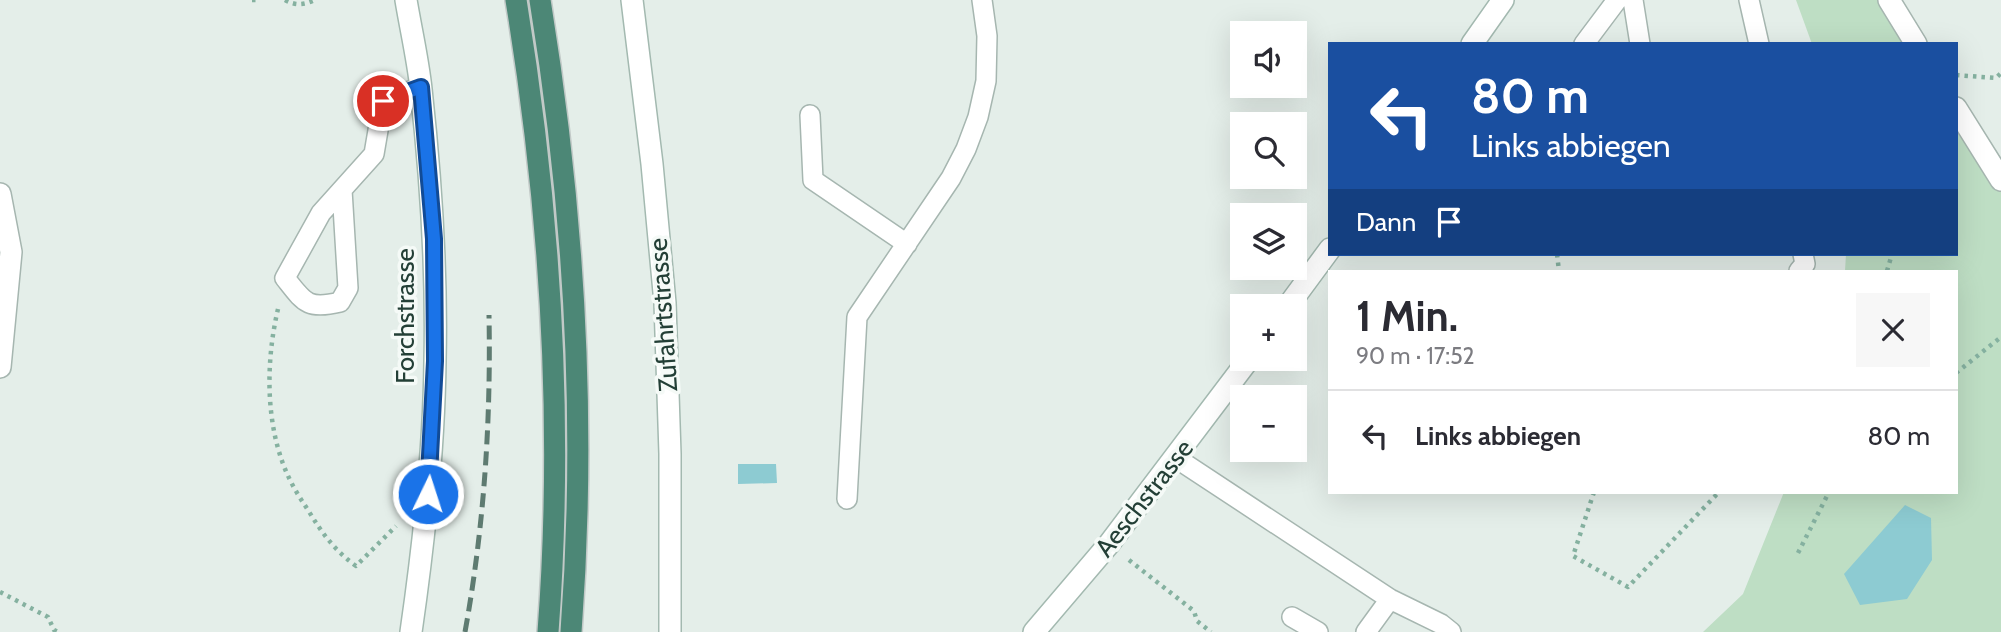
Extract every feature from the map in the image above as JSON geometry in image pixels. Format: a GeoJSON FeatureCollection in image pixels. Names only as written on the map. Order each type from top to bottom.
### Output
{"type":"FeatureCollection","features":[{"type":"Feature","properties":{"kind":"highway"},"geometry":{"type":"LineString","coordinates":[[516,0],[540,179],[551,328],[553,523],[548,632]]}},
{"type":"Feature","properties":{"kind":"highway"},"geometry":{"type":"LineString","coordinates":[[540,0],[565,175],[573,294],[578,489],[571,632]]}},
{"type":"Feature","properties":{"kind":"main road","name":"Forchstrasse"},"geometry":{"type":"LineString","coordinates":[[406,0],[421,87],[434,239],[435,361],[428,494],[411,632]]}},
{"type":"Feature","properties":{"kind":"main road","name":"Zufahrtstrasse"},"geometry":{"type":"LineString","coordinates":[[632,0],[652,164],[664,303],[670,454],[670,632]]}},
{"type":"Feature","properties":{"kind":"main road"},"geometry":{"type":"LineString","coordinates":[[1473,42],[1503,0]]}},
{"type":"Feature","properties":{"kind":"main road"},"geometry":{"type":"LineString","coordinates":[[1889,0],[1915,42]]}},
{"type":"Feature","properties":{"kind":"main road"},"geometry":{"type":"LineString","coordinates":[[1958,111],[2001,180]]}},
{"type":"Feature","properties":{"kind":"main road"},"geometry":{"type":"LineString","coordinates":[[0,194],[11,252],[0,367]]}},
{"type":"Feature","properties":{"kind":"main road"},"geometry":{"type":"LineString","coordinates":[[1297,294],[1328,252]]}},
{"type":"Feature","properties":{"kind":"main road","name":"Aeschstrasse"},"geometry":{"type":"LineString","coordinates":[[1034,632],[1109,544],[1240,371]]}},
{"type":"Feature","properties":{"kind":"lane"},"geometry":{"type":"LineString","coordinates":[[847,499],[857,317],[951,178],[978,117],[986,80],[987,36],[982,0]]}},
{"type":"Feature","properties":{"kind":"lane"},"geometry":{"type":"LineString","coordinates":[[1586,42],[1617,0]]}},
{"type":"Feature","properties":{"kind":"lane"},"geometry":{"type":"LineString","coordinates":[[1633,0],[1640,42]]}},
{"type":"Feature","properties":{"kind":"lane"},"geometry":{"type":"LineString","coordinates":[[1749,0],[1759,42]]}},
{"type":"Feature","properties":{"kind":"lane"},"geometry":{"type":"LineString","coordinates":[[342,190],[348,288],[340,302],[321,307],[305,303],[285,278],[321,213],[374,154],[383,101],[421,87]]}},
{"type":"Feature","properties":{"kind":"lane"},"geometry":{"type":"LineString","coordinates":[[810,115],[813,180],[907,244]]}},
{"type":"Feature","properties":{"kind":"lane"},"geometry":{"type":"LineString","coordinates":[[1176,458],[1390,599],[1441,624],[1451,632]]}},
{"type":"Feature","properties":{"kind":"lane"},"geometry":{"type":"LineString","coordinates":[[1366,632],[1390,599]]}},
{"type":"Feature","properties":{"kind":"lane"},"geometry":{"type":"LineString","coordinates":[[1292,617],[1318,632]]}},
{"type":"Feature","properties":{"kind":"path"},"geometry":{"type":"LineString","coordinates":[[252,0],[258,0]]}},
{"type":"Feature","properties":{"kind":"path"},"geometry":{"type":"LineString","coordinates":[[285,0],[293,5],[305,5],[315,0]]}},
{"type":"Feature","properties":{"kind":"path"},"geometry":{"type":"LineString","coordinates":[[1958,75],[1996,78],[2001,73]]}},
{"type":"Feature","properties":{"kind":"path"},"geometry":{"type":"LineString","coordinates":[[285,278],[271,337],[270,404],[281,457],[291,482],[326,540],[356,566],[428,494]]}},
{"type":"Feature","properties":{"kind":"path"},"geometry":{"type":"LineString","coordinates":[[1958,371],[2001,337]]}},
{"type":"Feature","properties":{"kind":"path"},"geometry":{"type":"LineString","coordinates":[[1593,494],[1573,556],[1628,587],[1717,494]]}},
{"type":"Feature","properties":{"kind":"path"},"geometry":{"type":"LineString","coordinates":[[1798,553],[1828,494]]}},
{"type":"Feature","properties":{"kind":"path"},"geometry":{"type":"LineString","coordinates":[[1109,544],[1194,611],[1197,621],[1207,631]]}},
{"type":"Feature","properties":{"kind":"path"},"geometry":{"type":"LineString","coordinates":[[0,592],[48,617],[58,632]]}},
{"type":"Feature","properties":{"kind":"green space"},"geometry":{"type":"Polygon","coordinates":[[[1796,0],[1882,0],[1908,42],[1811,42],[1796,0]]]}},
{"type":"Feature","properties":{"kind":"green space"},"geometry":{"type":"Polygon","coordinates":[[[1958,121],[2001,190],[2001,632],[1703,632],[1743,594],[1783,494],[1958,494],[1958,270],[1845,270],[1846,256],[1958,256],[1958,121]]]}},
{"type":"Feature","properties":{"kind":"water"},"geometry":{"type":"Polygon","coordinates":[[[738,464],[776,464],[777,483],[738,484],[738,464]]]}},
{"type":"Feature","properties":{"kind":"water"},"geometry":{"type":"Polygon","coordinates":[[[1905,505],[1931,518],[1932,560],[1907,599],[1860,605],[1844,574],[1905,505]]]}},
{"type":"Feature","properties":{"kind":"railway"},"geometry":{"type":"LineString","coordinates":[[465,632],[485,474],[489,315]]}},
{"type":"Feature","properties":{"kind":"route"},"geometry":{"type":"LineString","coordinates":[[383,101],[421,87],[434,239],[435,361],[428,494]]}}]}
